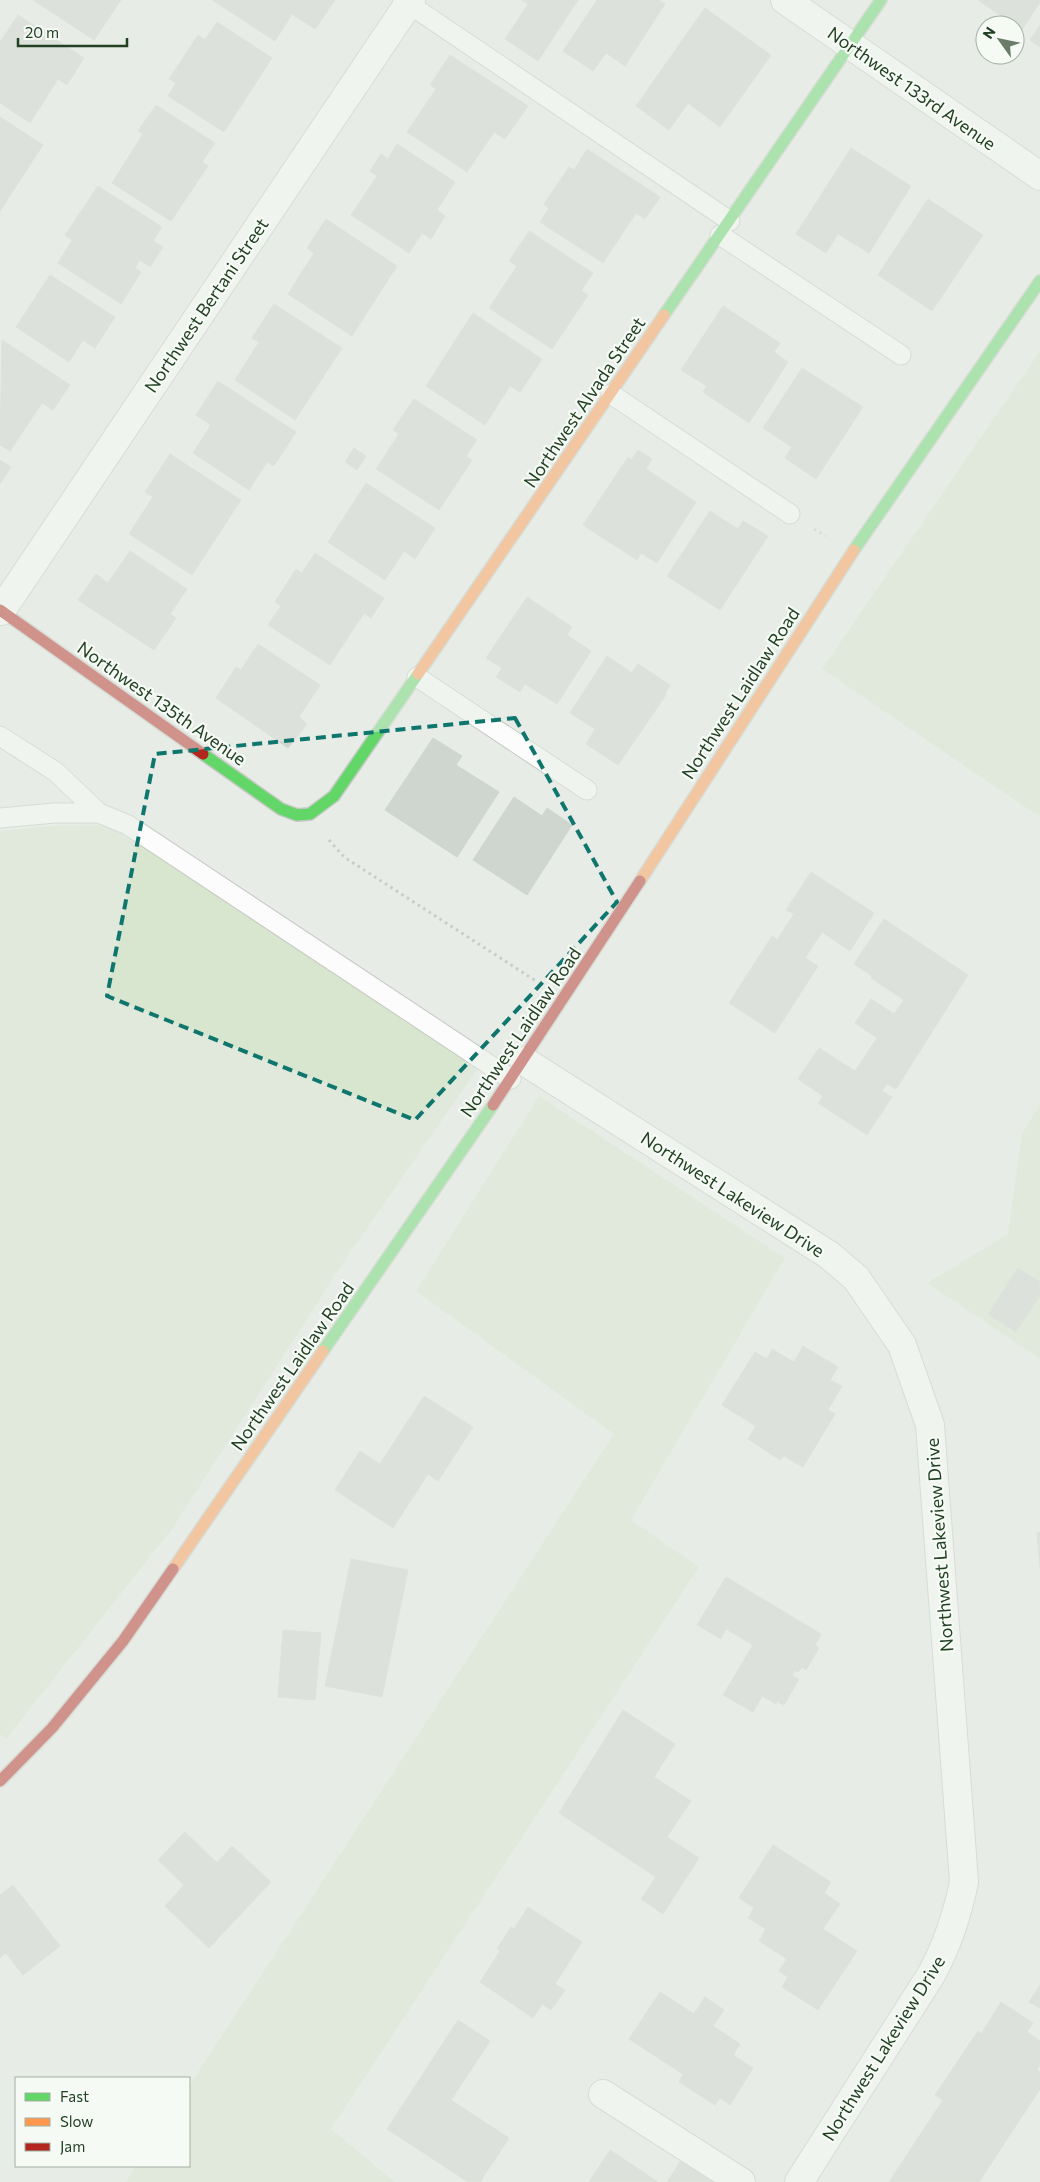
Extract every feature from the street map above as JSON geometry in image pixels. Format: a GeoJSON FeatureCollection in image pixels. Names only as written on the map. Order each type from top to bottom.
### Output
{"type":"FeatureCollection","features":[{"type":"Feature","properties":{"kind":"main road","name":"Northwest Alvada Street"},"geometry":{"type":"LineString","coordinates":[[308,815],[321,809],[334,796],[881,0]]}},
{"type":"Feature","properties":{"kind":"main road","name":"Northwest Laidlaw Road"},"geometry":{"type":"LineString","coordinates":[[0,1782],[52,1728],[123,1641],[518,1070],[852,553],[1040,281]]}},
{"type":"Feature","properties":{"kind":"main road","name":"Northwest 135th Avenue"},"geometry":{"type":"LineString","coordinates":[[1,611],[281,809],[294,815],[308,815]]}},
{"type":"Feature","properties":{"kind":"street","name":"Northwest 133rd Avenue"},"geometry":{"type":"LineString","coordinates":[[785,0],[1040,176]]}},
{"type":"Feature","properties":{"kind":"street","name":"Northwest Bertani Street"},"geometry":{"type":"LineString","coordinates":[[1,611],[407,1]]}},
{"type":"Feature","properties":{"kind":"street","name":"Northwest Lakeview Drive"},"geometry":{"type":"LineString","coordinates":[[518,1070],[829,1255],[856,1278],[902,1346],[930,1425],[964,1882],[957,1918],[946,1947],[931,1975],[799,2182]]}},
{"type":"Feature","properties":{"kind":"street"},"geometry":{"type":"LineString","coordinates":[[603,2094],[741,2182]]}},
{"type":"Feature","properties":{"kind":"lane"},"geometry":{"type":"LineString","coordinates":[[407,1],[901,355]]}},
{"type":"Feature","properties":{"kind":"lane"},"geometry":{"type":"LineString","coordinates":[[611,394],[790,514]]}},
{"type":"Feature","properties":{"kind":"lane"},"geometry":{"type":"LineString","coordinates":[[417,677],[587,790]]}},
{"type":"Feature","properties":{"kind":"lane"},"geometry":{"type":"LineString","coordinates":[[0,736],[56,772],[99,813],[128,825],[518,1070]]}},
{"type":"Feature","properties":{"kind":"lane"},"geometry":{"type":"LineString","coordinates":[[0,818],[54,813],[99,813]]}},
{"type":"Feature","properties":{"kind":"path"},"geometry":{"type":"LineString","coordinates":[[790,514],[852,553]]}},
{"type":"Feature","properties":{"kind":"path"},"geometry":{"type":"LineString","coordinates":[[308,815],[344,857],[565,999]]}},
{"type":"Feature","properties":{"kind":"highlighted area"},"geometry":{"type":"Polygon","coordinates":[[[515,718],[617,902],[415,1120],[107,996],[155,754],[515,718]]]}},
{"type":"Feature","properties":{"kind":"green space"},"geometry":{"type":"Polygon","coordinates":[[[1040,351],[1040,817],[822,669],[1040,351]]]}},
{"type":"Feature","properties":{"kind":"green space"},"geometry":{"type":"Polygon","coordinates":[[[106,825],[128,834],[366,990],[478,1068],[343,1263],[172,1529],[6,1739],[0,1734],[0,831],[52,826],[106,825]]]}},
{"type":"Feature","properties":{"kind":"green space"},"geometry":{"type":"Polygon","coordinates":[[[539,1096],[785,1258],[631,1520],[699,1567],[331,2129],[395,2182],[126,2182],[135,2167],[190,2167],[190,2084],[614,1434],[416,1291],[539,1096]]]}},
{"type":"Feature","properties":{"kind":"green space"},"geometry":{"type":"Polygon","coordinates":[[[1040,1104],[1040,1359],[927,1283],[1008,1234],[1022,1134],[1040,1104]]]}},
{"type":"Feature","properties":{"kind":"building"},"geometry":{"type":"Polygon","coordinates":[[[33,0],[121,0],[94,40],[33,0]]]}},
{"type":"Feature","properties":{"kind":"building"},"geometry":{"type":"Polygon","coordinates":[[[212,0],[335,0],[315,29],[292,14],[275,41],[212,0]]]}},
{"type":"Feature","properties":{"kind":"building"},"geometry":{"type":"Polygon","coordinates":[[[522,0],[578,0],[538,61],[505,39],[528,4],[522,0]]]}},
{"type":"Feature","properties":{"kind":"building"},"geometry":{"type":"Polygon","coordinates":[[[597,0],[659,0],[665,4],[625,66],[606,53],[593,71],[563,51],[597,0]]]}},
{"type":"Feature","properties":{"kind":"building"},"geometry":{"type":"Polygon","coordinates":[[[978,0],[1040,0],[1025,25],[1025,15],[1000,15],[978,0]]]}},
{"type":"Feature","properties":{"kind":"building"},"geometry":{"type":"Polygon","coordinates":[[[705,8],[771,55],[720,127],[688,103],[669,130],[636,106],[705,8]]]}},
{"type":"Feature","properties":{"kind":"building"},"geometry":{"type":"Polygon","coordinates":[[[18,15],[84,58],[67,85],[58,79],[30,123],[0,103],[0,42],[18,15]]]}},
{"type":"Feature","properties":{"kind":"building"},"geometry":{"type":"Polygon","coordinates":[[[217,22],[272,58],[224,132],[168,96],[176,83],[169,79],[198,35],[205,40],[217,22]]]}},
{"type":"Feature","properties":{"kind":"building"},"geometry":{"type":"Polygon","coordinates":[[[1040,25],[1040,47],[1030,40],[1040,25]]]}},
{"type":"Feature","properties":{"kind":"building"},"geometry":{"type":"Polygon","coordinates":[[[450,55],[528,106],[505,139],[494,132],[467,172],[407,132],[436,89],[430,85],[450,55]]]}},
{"type":"Feature","properties":{"kind":"building"},"geometry":{"type":"Polygon","coordinates":[[[156,105],[215,143],[202,162],[208,166],[171,221],[112,183],[143,134],[138,131],[156,105]]]}},
{"type":"Feature","properties":{"kind":"building"},"geometry":{"type":"Polygon","coordinates":[[[0,117],[43,145],[0,211],[0,117]]]}},
{"type":"Feature","properties":{"kind":"building"},"geometry":{"type":"Polygon","coordinates":[[[397,144],[455,182],[437,210],[445,216],[431,239],[422,233],[409,253],[351,215],[377,176],[370,171],[381,154],[388,159],[397,144]]]}},
{"type":"Feature","properties":{"kind":"building"},"geometry":{"type":"Polygon","coordinates":[[[851,148],[911,186],[869,253],[838,234],[826,253],[796,234],[851,148]]]}},
{"type":"Feature","properties":{"kind":"building"},"geometry":{"type":"Polygon","coordinates":[[[587,149],[660,197],[645,219],[636,213],[603,263],[540,222],[549,208],[544,204],[569,167],[574,170],[587,149]]]}},
{"type":"Feature","properties":{"kind":"building"},"geometry":{"type":"Polygon","coordinates":[[[98,186],[162,227],[153,241],[163,247],[150,267],[140,260],[135,268],[141,272],[121,304],[58,263],[72,240],[65,235],[98,186]]]}},
{"type":"Feature","properties":{"kind":"building"},"geometry":{"type":"Polygon","coordinates":[[[928,199],[983,235],[932,311],[878,275],[928,199]]]}},
{"type":"Feature","properties":{"kind":"building"},"geometry":{"type":"Polygon","coordinates":[[[326,219],[397,266],[352,336],[288,294],[314,253],[307,248],[326,219]]]}},
{"type":"Feature","properties":{"kind":"building"},"geometry":{"type":"Polygon","coordinates":[[[529,231],[593,273],[581,291],[588,295],[552,349],[489,308],[517,266],[509,261],[529,231]]]}},
{"type":"Feature","properties":{"kind":"building"},"geometry":{"type":"Polygon","coordinates":[[[50,275],[115,317],[95,348],[83,340],[69,362],[16,327],[50,275]]]}},
{"type":"Feature","properties":{"kind":"building"},"geometry":{"type":"Polygon","coordinates":[[[274,304],[342,348],[295,420],[235,380],[259,342],[252,338],[274,304]]]}},
{"type":"Feature","properties":{"kind":"building"},"geometry":{"type":"Polygon","coordinates":[[[723,306],[780,343],[774,352],[788,362],[749,423],[703,392],[707,386],[681,370],[723,306]]]}},
{"type":"Feature","properties":{"kind":"building"},"geometry":{"type":"Polygon","coordinates":[[[473,313],[542,359],[520,392],[510,386],[485,425],[426,386],[473,313]]]}},
{"type":"Feature","properties":{"kind":"building"},"geometry":{"type":"Polygon","coordinates":[[[2,340],[70,385],[53,410],[42,403],[10,451],[0,445],[2,340]]]}},
{"type":"Feature","properties":{"kind":"building"},"geometry":{"type":"Polygon","coordinates":[[[802,368],[863,407],[816,479],[785,458],[792,447],[763,428],[802,368]]]}},
{"type":"Feature","properties":{"kind":"building"},"geometry":{"type":"Polygon","coordinates":[[[218,381],[296,432],[274,466],[267,462],[249,490],[193,453],[211,425],[196,415],[218,381]]]}},
{"type":"Feature","properties":{"kind":"building"},"geometry":{"type":"Polygon","coordinates":[[[414,399],[477,440],[466,456],[472,460],[439,510],[376,469],[399,434],[393,430],[414,399]]]}},
{"type":"Feature","properties":{"kind":"building"},"geometry":{"type":"Polygon","coordinates":[[[354,448],[366,456],[357,470],[345,462],[354,448]]]}},
{"type":"Feature","properties":{"kind":"building"},"geometry":{"type":"Polygon","coordinates":[[[638,450],[652,459],[646,469],[696,502],[657,563],[641,553],[637,560],[583,525],[628,457],[631,460],[638,450]]]}},
{"type":"Feature","properties":{"kind":"building"},"geometry":{"type":"Polygon","coordinates":[[[170,454],[241,500],[192,575],[129,534],[153,497],[145,492],[170,454]]]}},
{"type":"Feature","properties":{"kind":"building"},"geometry":{"type":"Polygon","coordinates":[[[0,460],[11,467],[0,484],[0,460]]]}},
{"type":"Feature","properties":{"kind":"building"},"geometry":{"type":"Polygon","coordinates":[[[366,483],[435,528],[415,559],[404,551],[385,580],[328,542],[366,483]]]}},
{"type":"Feature","properties":{"kind":"building"},"geometry":{"type":"Polygon","coordinates":[[[710,511],[738,529],[743,521],[768,536],[720,610],[667,576],[710,511]]]}},
{"type":"Feature","properties":{"kind":"building"},"geometry":{"type":"Polygon","coordinates":[[[130,551],[187,589],[170,614],[176,618],[154,650],[78,600],[96,574],[108,583],[130,551]]]}},
{"type":"Feature","properties":{"kind":"building"},"geometry":{"type":"Polygon","coordinates":[[[315,553],[384,598],[371,618],[364,613],[330,665],[268,625],[281,606],[275,602],[296,569],[302,573],[315,553]]]}},
{"type":"Feature","properties":{"kind":"building"},"geometry":{"type":"Polygon","coordinates":[[[527,597],[572,627],[567,635],[591,651],[557,704],[525,684],[520,692],[496,677],[502,668],[486,658],[527,597]]]}},
{"type":"Feature","properties":{"kind":"building"},"geometry":{"type":"Polygon","coordinates":[[[258,644],[320,685],[299,717],[307,724],[288,748],[216,698],[236,667],[241,670],[258,644]]]}},
{"type":"Feature","properties":{"kind":"building"},"geometry":{"type":"Polygon","coordinates":[[[607,656],[632,673],[638,664],[670,685],[666,695],[618,765],[586,744],[595,729],[570,713],[607,656]]]}},
{"type":"Feature","properties":{"kind":"building"},"geometry":{"type":"Polygon","coordinates":[[[433,738],[462,756],[456,765],[499,792],[457,857],[385,810],[433,738]]]}},
{"type":"Feature","properties":{"kind":"building"},"geometry":{"type":"Polygon","coordinates":[[[514,797],[542,816],[547,808],[572,825],[527,895],[473,860],[514,797]]]}},
{"type":"Feature","properties":{"kind":"building"},"geometry":{"type":"Polygon","coordinates":[[[811,872],[874,913],[850,951],[822,932],[805,958],[818,966],[775,1033],[729,1003],[772,936],[777,940],[794,914],[786,910],[811,872]]]}},
{"type":"Feature","properties":{"kind":"building"},"geometry":{"type":"Polygon","coordinates":[[[884,919],[968,975],[896,1089],[887,1084],[882,1091],[892,1097],[867,1135],[818,1103],[823,1096],[798,1079],[819,1048],[855,1071],[877,1038],[855,1023],[871,999],[894,1014],[904,1000],[854,964],[884,919]]]}},
{"type":"Feature","properties":{"kind":"building"},"geometry":{"type":"Polygon","coordinates":[[[1018,1268],[1040,1282],[1040,1296],[1016,1332],[988,1314],[1018,1268]]]}},
{"type":"Feature","properties":{"kind":"building"},"geometry":{"type":"Polygon","coordinates":[[[803,1346],[838,1367],[830,1380],[842,1386],[828,1410],[835,1414],[803,1467],[784,1456],[780,1460],[748,1439],[756,1426],[722,1405],[755,1352],[767,1359],[772,1349],[794,1362],[803,1346]]]}},
{"type":"Feature","properties":{"kind":"building"},"geometry":{"type":"Polygon","coordinates":[[[424,1396],[473,1427],[438,1481],[428,1474],[393,1528],[335,1490],[360,1451],[380,1464],[424,1396]]]}},
{"type":"Feature","properties":{"kind":"building"},"geometry":{"type":"Polygon","coordinates":[[[1040,1532],[1040,1567],[1037,1533],[1040,1532]]]}},
{"type":"Feature","properties":{"kind":"building"},"geometry":{"type":"Polygon","coordinates":[[[351,1559],[408,1570],[382,1697],[325,1686],[351,1559]]]}},
{"type":"Feature","properties":{"kind":"building"},"geometry":{"type":"Polygon","coordinates":[[[726,1577],[821,1634],[815,1645],[819,1648],[806,1670],[802,1667],[798,1672],[795,1670],[792,1676],[799,1679],[784,1705],[777,1701],[776,1704],[762,1696],[753,1712],[723,1695],[753,1645],[726,1629],[721,1639],[697,1625],[726,1577]]]}},
{"type":"Feature","properties":{"kind":"building"},"geometry":{"type":"Polygon","coordinates":[[[283,1630],[321,1633],[315,1700],[278,1697],[283,1630]]]}},
{"type":"Feature","properties":{"kind":"building"},"geometry":{"type":"Polygon","coordinates":[[[623,1710],[675,1744],[654,1777],[691,1801],[667,1837],[699,1858],[663,1914],[641,1899],[656,1877],[559,1813],[623,1710]]]}},
{"type":"Feature","properties":{"kind":"building"},"geometry":{"type":"Polygon","coordinates":[[[185,1832],[217,1863],[232,1846],[271,1882],[209,1948],[165,1906],[184,1885],[158,1860],[185,1832]]]}},
{"type":"Feature","properties":{"kind":"building"},"geometry":{"type":"Polygon","coordinates":[[[773,1845],[831,1882],[824,1893],[840,1904],[823,1929],[857,1951],[818,2010],[782,1987],[788,1977],[779,1971],[787,1959],[759,1941],[766,1929],[748,1918],[754,1908],[739,1898],[773,1845]]]}},
{"type":"Feature","properties":{"kind":"building"},"geometry":{"type":"Polygon","coordinates":[[[13,1885],[60,1946],[23,1975],[6,1953],[0,1957],[0,1895],[13,1885]]]}},
{"type":"Feature","properties":{"kind":"building"},"geometry":{"type":"Polygon","coordinates":[[[528,1907],[582,1942],[555,1984],[565,1990],[551,2010],[542,2004],[533,2018],[480,1982],[500,1951],[497,1949],[511,1927],[514,1929],[528,1907]]]}},
{"type":"Feature","properties":{"kind":"building"},"geometry":{"type":"Polygon","coordinates":[[[1040,1985],[1040,2008],[1029,2002],[1040,1985]]]}},
{"type":"Feature","properties":{"kind":"building"},"geometry":{"type":"Polygon","coordinates":[[[660,1992],[694,2014],[705,1997],[724,2010],[713,2026],[740,2044],[733,2055],[753,2068],[730,2105],[720,2098],[715,2105],[679,2082],[683,2074],[629,2039],[660,1992]]]}},
{"type":"Feature","properties":{"kind":"building"},"geometry":{"type":"Polygon","coordinates":[[[1001,2002],[1033,2023],[1027,2032],[1040,2041],[1040,2065],[1037,2070],[1040,2072],[1040,2089],[979,2182],[889,2182],[943,2100],[935,2095],[978,2031],[981,2034],[1001,2002]]]}},
{"type":"Feature","properties":{"kind":"building"},"geometry":{"type":"Polygon","coordinates":[[[458,2020],[490,2041],[451,2100],[509,2138],[480,2182],[468,2182],[387,2129],[458,2020]]]}},
{"type":"Feature","properties":{"kind":"building"},"geometry":{"type":"Polygon","coordinates":[[[610,2150],[658,2182],[589,2182],[610,2150]]]}},
{"type":"Feature","properties":{"kind":"building"},"geometry":{"type":"Polygon","coordinates":[[[684,2156],[720,2182],[667,2182],[684,2156]]]}},
{"type":"Feature","properties":{"kind":"traffic: fast"},"geometry":{"type":"LineString","coordinates":[[664,315],[881,0]]}},
{"type":"Feature","properties":{"kind":"traffic: fast"},"geometry":{"type":"LineString","coordinates":[[854,550],[1040,281]]}},
{"type":"Feature","properties":{"kind":"traffic: fast"},"geometry":{"type":"LineString","coordinates":[[203,754],[281,809],[297,815],[310,814],[334,796],[418,674]]}},
{"type":"Feature","properties":{"kind":"traffic: fast"},"geometry":{"type":"LineString","coordinates":[[323,1351],[493,1105]]}},
{"type":"Feature","properties":{"kind":"traffic: slow"},"geometry":{"type":"LineString","coordinates":[[418,674],[664,315]]}},
{"type":"Feature","properties":{"kind":"traffic: slow"},"geometry":{"type":"LineString","coordinates":[[640,881],[854,550]]}},
{"type":"Feature","properties":{"kind":"traffic: slow"},"geometry":{"type":"LineString","coordinates":[[173,1569],[323,1351]]}},
{"type":"Feature","properties":{"kind":"traffic: jam"},"geometry":{"type":"LineString","coordinates":[[0,610],[203,754]]}},
{"type":"Feature","properties":{"kind":"traffic: jam"},"geometry":{"type":"LineString","coordinates":[[493,1105],[640,881]]}},
{"type":"Feature","properties":{"kind":"traffic: jam"},"geometry":{"type":"LineString","coordinates":[[0,1781],[52,1728],[123,1641],[173,1569]]}}]}
